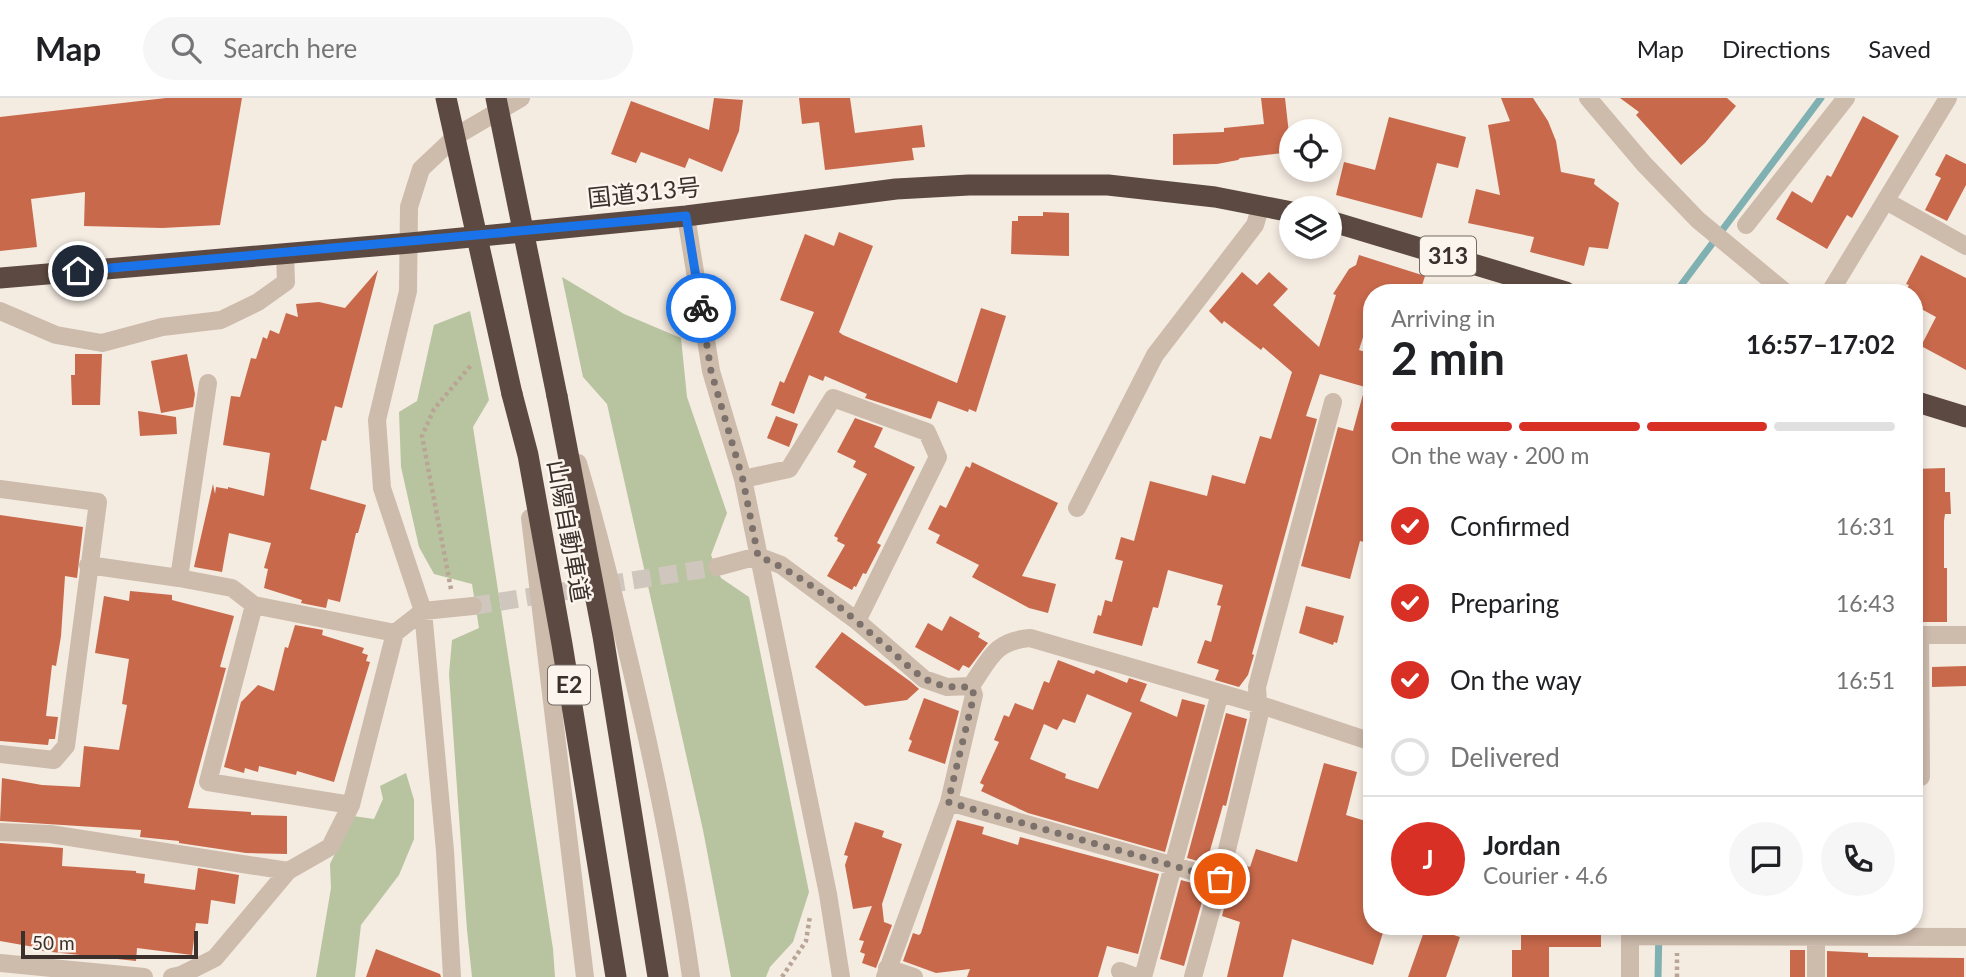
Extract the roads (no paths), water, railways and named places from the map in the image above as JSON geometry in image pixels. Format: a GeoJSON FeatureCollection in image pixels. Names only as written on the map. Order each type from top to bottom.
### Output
{"type":"FeatureCollection","features":[{"type":"Feature","properties":{"kind":"highway","name":"山陽自動車道"},"geometry":{"type":"LineString","coordinates":[[446,98],[528,455],[562,644],[616,977]]}},
{"type":"Feature","properties":{"kind":"highway","name":"山陽自動車道"},"geometry":{"type":"LineString","coordinates":[[496,98],[603,636],[658,977]]}},
{"type":"Feature","properties":{"kind":"highway","name":"国道313号"},"geometry":{"type":"LineString","coordinates":[[0,278],[410,243],[686,216],[896,189],[969,185],[1108,184],[1279,209]]}},
{"type":"Feature","properties":{"kind":"highway","name":"313"},"geometry":{"type":"LineString","coordinates":[[1342,225],[1539,284]]}},
{"type":"Feature","properties":{"kind":"highway"},"geometry":{"type":"LineString","coordinates":[[1923,404],[1966,417]]}},
{"type":"Feature","properties":{"kind":"street"},"geometry":{"type":"LineString","coordinates":[[447,974],[445,851],[423,611],[383,488],[377,420],[408,291],[409,207],[421,169],[456,136],[521,98]]}},
{"type":"Feature","properties":{"kind":"street"},"geometry":{"type":"LineString","coordinates":[[1588,98],[1644,164],[1698,220],[1775,284]]}},
{"type":"Feature","properties":{"kind":"street"},"geometry":{"type":"LineString","coordinates":[[1746,225],[1846,98]]}},
{"type":"Feature","properties":{"kind":"street"},"geometry":{"type":"LineString","coordinates":[[1835,284],[1948,98]]}},
{"type":"Feature","properties":{"kind":"street"},"geometry":{"type":"LineString","coordinates":[[1886,201],[1966,246]]}},
{"type":"Feature","properties":{"kind":"street"},"geometry":{"type":"LineString","coordinates":[[1077,508],[1155,355],[1255,225],[1261,205]]}},
{"type":"Feature","properties":{"kind":"street"},"geometry":{"type":"LineString","coordinates":[[686,216],[711,371],[743,480],[828,894],[841,977]]}},
{"type":"Feature","properties":{"kind":"street"},"geometry":{"type":"LineString","coordinates":[[0,311],[56,335],[102,343],[162,327],[221,320],[258,302],[286,282],[285,254]]}},
{"type":"Feature","properties":{"kind":"street"},"geometry":{"type":"LineString","coordinates":[[179,578],[208,383]]}},
{"type":"Feature","properties":{"kind":"street"},"geometry":{"type":"LineString","coordinates":[[513,394],[551,678],[585,977]]}},
{"type":"Feature","properties":{"kind":"street"},"geometry":{"type":"LineString","coordinates":[[557,396],[595,520],[646,728],[678,886],[691,977]]}},
{"type":"Feature","properties":{"kind":"street"},"geometry":{"type":"LineString","coordinates":[[743,480],[789,469],[833,398],[927,432],[938,457],[857,621]]}},
{"type":"Feature","properties":{"kind":"street"},"geometry":{"type":"LineString","coordinates":[[1193,977],[1259,717],[1257,687],[1333,402]]}},
{"type":"Feature","properties":{"kind":"street"},"geometry":{"type":"LineString","coordinates":[[0,489],[99,502],[88,565],[66,746],[54,760],[0,754]]}},
{"type":"Feature","properties":{"kind":"street"},"geometry":{"type":"LineString","coordinates":[[717,566],[758,556],[781,565],[857,621],[925,679],[947,687],[971,687]]}},
{"type":"Feature","properties":{"kind":"street"},"geometry":{"type":"LineString","coordinates":[[88,565],[232,588],[254,605],[395,633]]}},
{"type":"Feature","properties":{"kind":"street"},"geometry":{"type":"LineString","coordinates":[[254,605],[208,782],[351,805]]}},
{"type":"Feature","properties":{"kind":"street"},"geometry":{"type":"LineString","coordinates":[[172,977],[215,958],[288,871],[330,847],[351,805],[395,633],[423,611],[473,606]]}},
{"type":"Feature","properties":{"kind":"street"},"geometry":{"type":"LineString","coordinates":[[1923,635],[1966,635]]}},
{"type":"Feature","properties":{"kind":"street"},"geometry":{"type":"LineString","coordinates":[[971,687],[996,650],[1011,639],[1030,638],[1258,704],[1363,739]]}},
{"type":"Feature","properties":{"kind":"street"},"geometry":{"type":"LineString","coordinates":[[914,977],[886,973],[948,802],[974,695],[971,687]]}},
{"type":"Feature","properties":{"kind":"street"},"geometry":{"type":"LineString","coordinates":[[1143,977],[1220,693]]}},
{"type":"Feature","properties":{"kind":"street"},"geometry":{"type":"LineString","coordinates":[[948,802],[1220,879]]}},
{"type":"Feature","properties":{"kind":"street"},"geometry":{"type":"LineString","coordinates":[[0,832],[50,834],[288,871]]}},
{"type":"Feature","properties":{"kind":"street"},"geometry":{"type":"LineString","coordinates":[[1630,977],[1636,935]]}},
{"type":"Feature","properties":{"kind":"street"},"geometry":{"type":"LineString","coordinates":[[1662,935],[1695,935]]}},
{"type":"Feature","properties":{"kind":"street"},"geometry":{"type":"LineString","coordinates":[[1807,935],[1816,938],[1966,937]]}},
{"type":"Feature","properties":{"kind":"street"},"geometry":{"type":"LineString","coordinates":[[1816,938],[1816,977]]}},
{"type":"Feature","properties":{"kind":"street"},"geometry":{"type":"LineString","coordinates":[[0,963],[28,971],[144,977]]}},
{"type":"Feature","properties":{"kind":"waterway"},"geometry":{"type":"LineString","coordinates":[[1682,284],[1821,98]]}},
{"type":"Feature","properties":{"kind":"waterway"},"geometry":{"type":"LineString","coordinates":[[1658,977],[1659,935]]}},
{"type":"Feature","properties":{"kind":"tunnel"},"geometry":{"type":"LineString","coordinates":[[473,606],[717,567]]}}]}
